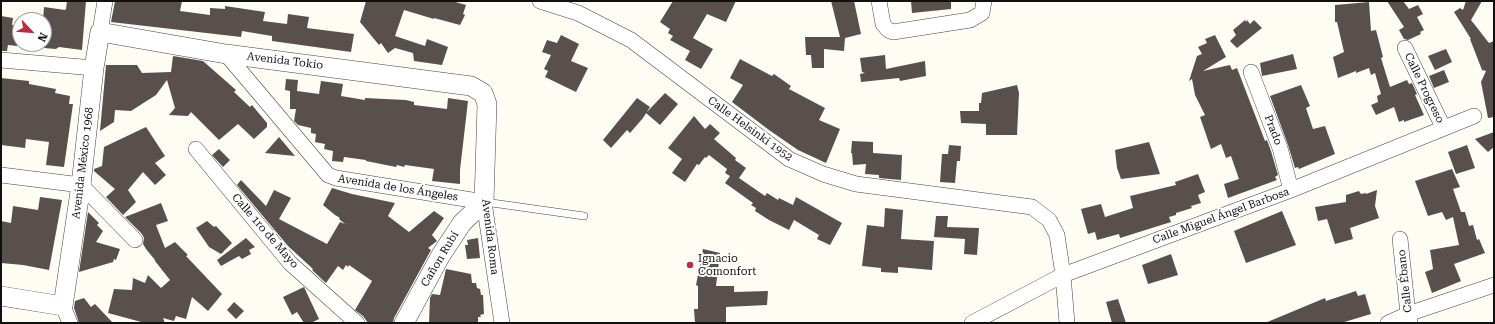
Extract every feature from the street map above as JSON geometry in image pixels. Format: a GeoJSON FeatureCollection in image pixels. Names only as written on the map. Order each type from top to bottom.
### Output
{"type":"FeatureCollection","features":[{"type":"Feature","properties":{"kind":"street","name":"Avenida México 1968"},"geometry":{"type":"LineString","coordinates":[[67,314],[94,68],[105,1]]}},
{"type":"Feature","properties":{"kind":"street","name":"Calle Helsinki 1952"},"geometry":{"type":"LineString","coordinates":[[540,1],[578,13],[631,40],[789,159],[823,174],[856,184],[1032,206],[1049,220],[1057,235],[1063,275]]}},
{"type":"Feature","properties":{"kind":"street"},"geometry":{"type":"LineString","coordinates":[[879,1],[882,24],[888,30],[893,32],[970,20],[982,14],[984,1]]}},
{"type":"Feature","properties":{"kind":"street","name":"Avenida Tokio"},"geometry":{"type":"LineString","coordinates":[[100,32],[226,54],[471,86]]}},
{"type":"Feature","properties":{"kind":"street","name":"Calle Progreso"},"geometry":{"type":"LineString","coordinates":[[1405,48],[1443,127]]}},
{"type":"Feature","properties":{"kind":"street","name":"Avenida de los Ángeles"},"geometry":{"type":"LineString","coordinates":[[226,54],[328,175],[336,178],[484,202]]}},
{"type":"Feature","properties":{"kind":"street"},"geometry":{"type":"LineString","coordinates":[[1,60],[94,68]]}},
{"type":"Feature","properties":{"kind":"street","name":"Prado"},"geometry":{"type":"LineString","coordinates":[[1251,72],[1280,148],[1291,190]]}},
{"type":"Feature","properties":{"kind":"street","name":"Avenida Roma"},"geometry":{"type":"LineString","coordinates":[[471,86],[483,93],[487,104],[484,202],[502,323]]}},
{"type":"Feature","properties":{"kind":"street","name":"Calle Miguel Ángel Barbosa"},"geometry":{"type":"LineString","coordinates":[[972,323],[1063,275],[1291,190],[1443,127],[1474,116]]}},
{"type":"Feature","properties":{"kind":"street","name":"Calle 1ro de Mayo"},"geometry":{"type":"LineString","coordinates":[[196,149],[290,263],[357,323]]}},
{"type":"Feature","properties":{"kind":"street"},"geometry":{"type":"LineString","coordinates":[[1,175],[81,185],[135,240]]}},
{"type":"Feature","properties":{"kind":"street","name":"Cañon Rubí"},"geometry":{"type":"LineString","coordinates":[[404,323],[422,288],[449,242],[462,223],[484,202]]}},
{"type":"Feature","properties":{"kind":"street","name":"Calle Ébano"},"geometry":{"type":"LineString","coordinates":[[1400,239],[1409,319]]}},
{"type":"Feature","properties":{"kind":"street"},"geometry":{"type":"LineString","coordinates":[[1063,275],[1067,323]]}},
{"type":"Feature","properties":{"kind":"street"},"geometry":{"type":"LineString","coordinates":[[1388,323],[1409,319],[1494,285]]}},
{"type":"Feature","properties":{"kind":"street"},"geometry":{"type":"LineString","coordinates":[[1,296],[67,314]]}},
{"type":"Feature","properties":{"kind":"lane"},"geometry":{"type":"LineString","coordinates":[[484,202],[584,216]]}},
{"type":"Feature","properties":{"kind":"building"},"geometry":{"type":"Polygon","coordinates":[[[67,1],[86,1],[82,50],[59,47],[56,49],[52,49],[52,12],[44,12],[44,7],[66,9],[67,1]]]}},
{"type":"Feature","properties":{"kind":"building"},"geometry":{"type":"Polygon","coordinates":[[[115,1],[182,1],[180,11],[210,15],[210,8],[225,9],[225,6],[265,12],[263,21],[287,24],[288,14],[309,17],[307,28],[354,34],[351,52],[272,41],[272,36],[242,31],[241,37],[111,22],[115,1]]]}},
{"type":"Feature","properties":{"kind":"building"},"geometry":{"type":"Polygon","coordinates":[[[366,1],[452,1],[466,5],[463,14],[465,15],[460,25],[404,10],[395,36],[425,46],[427,39],[448,47],[442,65],[414,61],[413,53],[395,48],[388,53],[381,43],[379,45],[360,22],[366,1]]]}},
{"type":"Feature","properties":{"kind":"building"},"geometry":{"type":"Polygon","coordinates":[[[673,1],[736,1],[726,22],[707,14],[693,38],[713,49],[701,69],[685,60],[690,51],[670,40],[673,36],[668,33],[670,29],[660,22],[673,1]]]}},
{"type":"Feature","properties":{"kind":"building"},"geometry":{"type":"Polygon","coordinates":[[[831,1],[854,1],[861,34],[845,38],[844,51],[824,49],[824,68],[812,68],[811,55],[806,55],[805,37],[840,37],[831,1]]]}},
{"type":"Feature","properties":{"kind":"building"},"geometry":{"type":"Polygon","coordinates":[[[911,1],[951,1],[951,9],[912,13],[911,1]]]}},
{"type":"Feature","properties":{"kind":"building"},"geometry":{"type":"Polygon","coordinates":[[[1387,1],[1403,1],[1409,9],[1418,5],[1423,14],[1417,17],[1424,30],[1420,32],[1421,34],[1408,40],[1404,39],[1399,30],[1404,27],[1387,1]]]}},
{"type":"Feature","properties":{"kind":"building"},"geometry":{"type":"Polygon","coordinates":[[[1466,1],[1482,1],[1471,20],[1489,43],[1494,41],[1494,117],[1488,118],[1481,82],[1486,71],[1482,70],[1471,39],[1454,12],[1460,8],[1463,10],[1466,1]]]}},
{"type":"Feature","properties":{"kind":"building"},"geometry":{"type":"Polygon","coordinates":[[[1369,2],[1371,31],[1376,30],[1383,57],[1381,58],[1390,87],[1407,80],[1409,84],[1412,83],[1417,94],[1415,95],[1424,115],[1404,122],[1404,120],[1399,122],[1394,107],[1376,115],[1371,105],[1378,102],[1377,96],[1381,94],[1375,73],[1371,75],[1369,68],[1338,78],[1333,57],[1344,52],[1337,22],[1335,22],[1335,5],[1369,2]]]}},
{"type":"Feature","properties":{"kind":"building"},"geometry":{"type":"Polygon","coordinates":[[[1,16],[12,18],[12,45],[8,45],[7,51],[1,51],[1,16]]]}},
{"type":"Feature","properties":{"kind":"building"},"geometry":{"type":"Polygon","coordinates":[[[1245,20],[1246,22],[1247,20],[1250,24],[1254,20],[1262,28],[1237,48],[1230,41],[1236,35],[1233,30],[1245,20]]]}},
{"type":"Feature","properties":{"kind":"building"},"geometry":{"type":"Polygon","coordinates":[[[561,35],[579,44],[571,61],[588,68],[576,92],[545,77],[548,71],[544,69],[551,55],[542,52],[547,40],[557,43],[561,35]]]}},
{"type":"Feature","properties":{"kind":"building"},"geometry":{"type":"Polygon","coordinates":[[[1215,35],[1226,57],[1203,71],[1230,65],[1232,70],[1237,68],[1265,141],[1267,140],[1278,175],[1275,177],[1277,180],[1228,198],[1224,184],[1239,179],[1231,156],[1226,158],[1221,144],[1211,149],[1200,117],[1205,115],[1195,95],[1192,79],[1189,81],[1197,56],[1202,54],[1198,47],[1207,43],[1205,39],[1215,35]]]}},
{"type":"Feature","properties":{"kind":"building"},"geometry":{"type":"Polygon","coordinates":[[[1446,49],[1452,62],[1435,70],[1428,56],[1446,49]]]}},
{"type":"Feature","properties":{"kind":"building"},"geometry":{"type":"Polygon","coordinates":[[[1293,54],[1297,69],[1262,76],[1260,63],[1293,54]]]}},
{"type":"Feature","properties":{"kind":"building"},"geometry":{"type":"Polygon","coordinates":[[[885,55],[886,69],[925,61],[926,76],[900,81],[899,78],[861,82],[860,74],[865,73],[862,72],[860,58],[885,55]]]}},
{"type":"Feature","properties":{"kind":"building"},"geometry":{"type":"Polygon","coordinates":[[[173,56],[203,61],[236,90],[234,92],[250,107],[252,105],[267,123],[267,127],[254,139],[238,124],[219,140],[191,112],[188,116],[169,115],[175,108],[167,80],[156,95],[131,111],[115,110],[114,122],[100,131],[106,65],[137,65],[142,73],[171,72],[173,56]]]}},
{"type":"Feature","properties":{"kind":"building"},"geometry":{"type":"Polygon","coordinates":[[[740,59],[772,76],[774,74],[791,86],[789,89],[825,108],[819,120],[840,129],[826,163],[798,150],[732,102],[743,85],[730,78],[740,59]]]}},
{"type":"Feature","properties":{"kind":"building"},"geometry":{"type":"Polygon","coordinates":[[[1444,70],[1449,82],[1434,88],[1429,76],[1444,70]]]}},
{"type":"Feature","properties":{"kind":"building"},"geometry":{"type":"Polygon","coordinates":[[[1,78],[29,81],[29,84],[56,89],[55,93],[70,96],[69,104],[73,104],[64,167],[46,165],[49,142],[26,139],[25,148],[1,145],[1,78]]]}},
{"type":"Feature","properties":{"kind":"building"},"geometry":{"type":"Polygon","coordinates":[[[286,79],[298,80],[297,91],[319,94],[321,81],[343,84],[341,96],[365,100],[365,98],[406,100],[414,102],[414,105],[447,109],[448,98],[468,101],[460,170],[460,184],[432,181],[434,169],[405,165],[404,167],[397,165],[396,167],[366,160],[344,157],[343,162],[332,161],[333,151],[324,149],[325,144],[315,142],[316,134],[311,133],[311,128],[298,125],[294,121],[296,109],[290,109],[290,91],[285,90],[286,79]]]}},
{"type":"Feature","properties":{"kind":"building"},"geometry":{"type":"Polygon","coordinates":[[[1017,85],[1019,93],[1017,135],[986,135],[986,124],[961,123],[960,111],[979,111],[979,103],[981,103],[982,93],[1017,85]]]}},
{"type":"Feature","properties":{"kind":"building"},"geometry":{"type":"Polygon","coordinates":[[[1301,85],[1310,106],[1306,108],[1313,129],[1325,126],[1335,154],[1299,169],[1298,167],[1295,168],[1270,96],[1301,85]]]}},
{"type":"Feature","properties":{"kind":"building"},"geometry":{"type":"Polygon","coordinates":[[[665,93],[678,104],[660,125],[646,113],[665,93]]]}},
{"type":"Feature","properties":{"kind":"building"},"geometry":{"type":"Polygon","coordinates":[[[637,98],[650,107],[630,133],[627,130],[611,148],[603,140],[637,98]]]}},
{"type":"Feature","properties":{"kind":"building"},"geometry":{"type":"Polygon","coordinates":[[[694,116],[705,129],[710,124],[720,133],[714,139],[736,158],[735,160],[746,168],[739,178],[765,196],[767,193],[778,200],[779,198],[793,205],[796,197],[842,223],[830,245],[817,239],[819,235],[794,220],[789,230],[755,211],[756,208],[751,205],[753,203],[725,183],[730,176],[725,173],[727,169],[709,155],[706,158],[705,157],[699,165],[697,164],[685,182],[672,173],[682,159],[668,148],[694,116]]]}},
{"type":"Feature","properties":{"kind":"building"},"geometry":{"type":"Polygon","coordinates":[[[146,127],[165,156],[155,163],[166,175],[155,185],[143,172],[128,190],[136,202],[123,215],[106,197],[115,189],[94,171],[94,169],[102,166],[104,147],[146,127]]]}},
{"type":"Feature","properties":{"kind":"building"},"geometry":{"type":"Polygon","coordinates":[[[1494,132],[1494,147],[1488,152],[1475,139],[1494,132]]]}},
{"type":"Feature","properties":{"kind":"building"},"geometry":{"type":"Polygon","coordinates":[[[279,137],[295,156],[265,153],[279,137]]]}},
{"type":"Feature","properties":{"kind":"building"},"geometry":{"type":"Polygon","coordinates":[[[852,141],[873,142],[873,153],[902,155],[901,180],[879,178],[879,175],[865,174],[866,164],[853,165],[851,153],[852,141]]]}},
{"type":"Feature","properties":{"kind":"building"},"geometry":{"type":"Polygon","coordinates":[[[1149,142],[1160,174],[1121,179],[1117,168],[1115,150],[1149,142]]]}},
{"type":"Feature","properties":{"kind":"building"},"geometry":{"type":"Polygon","coordinates":[[[949,145],[961,146],[960,161],[957,161],[955,183],[940,182],[942,154],[948,154],[949,145]]]}},
{"type":"Feature","properties":{"kind":"building"},"geometry":{"type":"Polygon","coordinates":[[[1467,145],[1475,168],[1456,174],[1448,152],[1467,145]]]}},
{"type":"Feature","properties":{"kind":"building"},"geometry":{"type":"Polygon","coordinates":[[[219,149],[230,160],[223,167],[212,155],[219,149]]]}},
{"type":"Feature","properties":{"kind":"building"},"geometry":{"type":"Polygon","coordinates":[[[1452,169],[1460,187],[1453,189],[1461,212],[1465,212],[1469,226],[1473,225],[1477,240],[1479,239],[1485,253],[1454,264],[1461,281],[1432,293],[1425,272],[1433,269],[1430,250],[1459,245],[1453,217],[1446,220],[1442,212],[1428,216],[1415,181],[1452,169]]]}},
{"type":"Feature","properties":{"kind":"building"},"geometry":{"type":"Polygon","coordinates":[[[1198,174],[1205,192],[1198,195],[1201,203],[1191,206],[1192,208],[1169,217],[1171,222],[1120,238],[1119,234],[1097,240],[1095,232],[1088,234],[1081,209],[1101,204],[1105,217],[1133,208],[1130,196],[1176,185],[1175,182],[1198,174]]]}},
{"type":"Feature","properties":{"kind":"building"},"geometry":{"type":"Polygon","coordinates":[[[241,180],[266,206],[274,190],[291,198],[279,219],[327,244],[340,222],[345,224],[339,219],[340,218],[323,205],[332,188],[352,194],[395,203],[388,216],[409,232],[434,211],[444,218],[432,235],[437,241],[428,248],[431,250],[394,318],[393,323],[368,323],[363,316],[355,310],[372,281],[349,265],[348,267],[346,265],[343,270],[338,266],[326,283],[288,246],[237,185],[241,180]]]}},
{"type":"Feature","properties":{"kind":"building"},"geometry":{"type":"Polygon","coordinates":[[[1377,190],[1375,206],[1379,218],[1350,228],[1353,239],[1335,244],[1327,219],[1318,221],[1315,207],[1346,202],[1346,195],[1359,191],[1361,194],[1366,194],[1377,190]]]}},
{"type":"Feature","properties":{"kind":"building"},"geometry":{"type":"Polygon","coordinates":[[[40,197],[62,200],[49,270],[1,263],[1,221],[11,223],[13,206],[38,210],[40,197]]]}},
{"type":"Feature","properties":{"kind":"building"},"geometry":{"type":"Polygon","coordinates":[[[161,203],[168,221],[156,225],[165,248],[175,242],[188,255],[186,256],[222,294],[208,311],[192,297],[186,319],[176,316],[174,321],[163,318],[165,323],[145,323],[108,313],[114,289],[132,290],[133,278],[145,283],[148,275],[161,288],[170,280],[146,249],[143,244],[144,238],[142,234],[125,217],[161,203]]]}},
{"type":"Feature","properties":{"kind":"building"},"geometry":{"type":"Polygon","coordinates":[[[885,208],[903,210],[901,239],[934,241],[932,270],[898,267],[898,273],[881,272],[881,268],[862,266],[867,225],[884,227],[885,208]]]}},
{"type":"Feature","properties":{"kind":"building"},"geometry":{"type":"Polygon","coordinates":[[[1282,211],[1296,245],[1246,263],[1234,231],[1282,211]]]}},
{"type":"Feature","properties":{"kind":"building"},"geometry":{"type":"Polygon","coordinates":[[[88,212],[99,223],[97,225],[103,231],[96,242],[120,249],[116,260],[114,259],[113,262],[79,272],[88,212]]]}},
{"type":"Feature","properties":{"kind":"building"},"geometry":{"type":"Polygon","coordinates":[[[936,216],[948,216],[947,227],[979,228],[977,255],[964,254],[965,239],[934,237],[936,216]]]}},
{"type":"Feature","properties":{"kind":"building"},"geometry":{"type":"Polygon","coordinates":[[[207,221],[214,227],[216,226],[232,243],[221,254],[209,247],[196,228],[207,221]]]}},
{"type":"Feature","properties":{"kind":"building"},"geometry":{"type":"Polygon","coordinates":[[[246,238],[255,247],[249,250],[251,254],[242,259],[239,256],[221,266],[217,260],[246,238]]]}},
{"type":"Feature","properties":{"kind":"building"},"geometry":{"type":"Polygon","coordinates":[[[478,238],[480,258],[467,259],[465,245],[468,245],[467,240],[478,238]]]}},
{"type":"Feature","properties":{"kind":"building"},"geometry":{"type":"Polygon","coordinates":[[[703,249],[720,253],[716,286],[734,286],[734,292],[768,291],[767,305],[726,307],[726,323],[695,323],[694,309],[698,309],[698,286],[696,285],[703,249]]]}},
{"type":"Feature","properties":{"kind":"building"},"geometry":{"type":"Polygon","coordinates":[[[1171,254],[1178,275],[1148,284],[1142,265],[1171,254]]]}},
{"type":"Feature","properties":{"kind":"building"},"geometry":{"type":"Polygon","coordinates":[[[446,269],[471,274],[472,283],[476,283],[477,288],[480,289],[481,295],[483,295],[484,314],[480,315],[481,317],[478,317],[478,323],[429,323],[430,298],[432,294],[440,295],[446,269]]]}},
{"type":"Feature","properties":{"kind":"building"},"geometry":{"type":"Polygon","coordinates":[[[304,287],[319,319],[311,323],[304,323],[297,312],[292,315],[283,297],[304,287]]]}},
{"type":"Feature","properties":{"kind":"building"},"geometry":{"type":"Polygon","coordinates":[[[1356,291],[1358,296],[1365,294],[1371,314],[1341,323],[1265,323],[1325,298],[1326,301],[1356,291]]]}},
{"type":"Feature","properties":{"kind":"building"},"geometry":{"type":"Polygon","coordinates":[[[84,298],[91,307],[95,304],[113,323],[79,323],[74,308],[75,301],[84,298]]]}},
{"type":"Feature","properties":{"kind":"building"},"geometry":{"type":"Polygon","coordinates":[[[1118,299],[1126,323],[1112,323],[1106,302],[1118,299]]]}},
{"type":"Feature","properties":{"kind":"building"},"geometry":{"type":"Polygon","coordinates":[[[234,302],[244,311],[236,319],[227,310],[234,302]]]}},
{"type":"Feature","properties":{"kind":"place","name":"Ignacio Comonfort"},"geometry":{"type":"Point","coordinates":[690,265]}}]}
